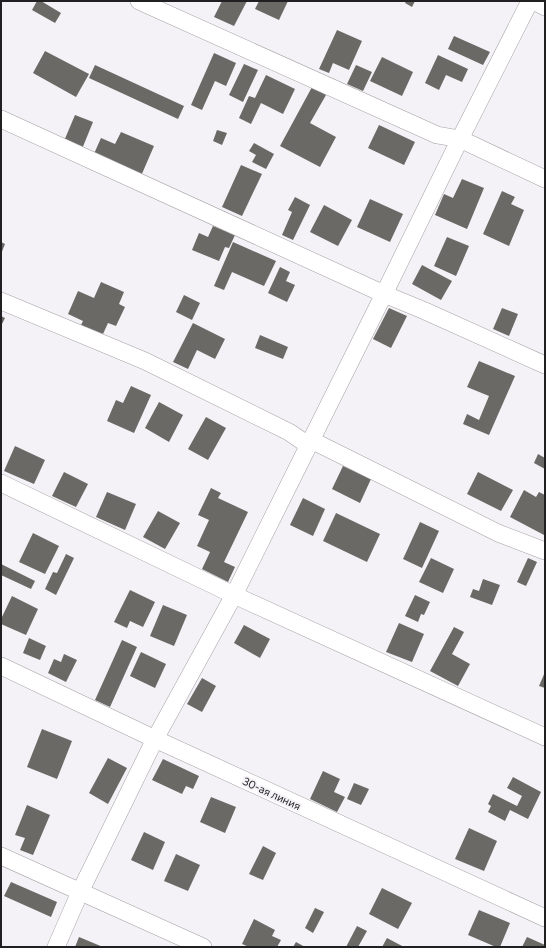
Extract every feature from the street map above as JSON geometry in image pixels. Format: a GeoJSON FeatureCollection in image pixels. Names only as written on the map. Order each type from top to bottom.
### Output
{"type":"FeatureCollection","features":[{"type":"Feature","properties":{"kind":"street"},"geometry":{"type":"LineString","coordinates":[[139,1],[437,135],[460,139],[545,179]]}},
{"type":"Feature","properties":{"kind":"street"},"geometry":{"type":"LineString","coordinates":[[56,947],[80,892],[155,739],[234,595],[460,139],[531,1],[545,7]]}},
{"type":"Feature","properties":{"kind":"street"},"geometry":{"type":"LineString","coordinates":[[1,119],[384,294],[545,365]]}},
{"type":"Feature","properties":{"kind":"street"},"geometry":{"type":"LineString","coordinates":[[1,301],[145,361],[310,443],[498,533],[545,551]]}},
{"type":"Feature","properties":{"kind":"street"},"geometry":{"type":"LineString","coordinates":[[1,483],[234,595],[545,737]]}},
{"type":"Feature","properties":{"kind":"street","name":"30-ая линия"},"geometry":{"type":"LineString","coordinates":[[1,666],[155,739],[545,918]]}},
{"type":"Feature","properties":{"kind":"street"},"geometry":{"type":"LineString","coordinates":[[1,856],[203,947]]}},
{"type":"Feature","properties":{"kind":"building"},"geometry":{"type":"Polygon","coordinates":[[[37,1],[41,1],[61,13],[55,23],[32,10],[37,1]]]}},
{"type":"Feature","properties":{"kind":"building"},"geometry":{"type":"Polygon","coordinates":[[[222,1],[247,1],[234,26],[214,17],[222,1]]]}},
{"type":"Feature","properties":{"kind":"building"},"geometry":{"type":"Polygon","coordinates":[[[259,1],[288,1],[279,20],[255,9],[259,1]]]}},
{"type":"Feature","properties":{"kind":"building"},"geometry":{"type":"Polygon","coordinates":[[[406,1],[415,1],[412,7],[405,3],[406,1]]]}},
{"type":"Feature","properties":{"kind":"building"},"geometry":{"type":"Polygon","coordinates":[[[337,30],[362,41],[349,70],[333,63],[329,73],[319,69],[337,30]]]}},
{"type":"Feature","properties":{"kind":"building"},"geometry":{"type":"Polygon","coordinates":[[[454,36],[490,52],[483,65],[448,49],[454,36]]]}},
{"type":"Feature","properties":{"kind":"building"},"geometry":{"type":"Polygon","coordinates":[[[45,51],[89,74],[76,97],[33,73],[45,51]]]}},
{"type":"Feature","properties":{"kind":"building"},"geometry":{"type":"Polygon","coordinates":[[[214,53],[236,63],[226,86],[215,81],[202,110],[191,105],[214,53]]]}},
{"type":"Feature","properties":{"kind":"building"},"geometry":{"type":"Polygon","coordinates":[[[438,55],[468,69],[462,82],[446,75],[439,90],[425,83],[438,55]]]}},
{"type":"Feature","properties":{"kind":"building"},"geometry":{"type":"Polygon","coordinates":[[[382,57],[413,72],[402,96],[370,81],[382,57]]]}},
{"type":"Feature","properties":{"kind":"building"},"geometry":{"type":"Polygon","coordinates":[[[244,64],[258,70],[243,102],[229,95],[244,64]]]}},
{"type":"Feature","properties":{"kind":"building"},"geometry":{"type":"Polygon","coordinates":[[[95,65],[184,106],[178,119],[89,78],[95,65]]]}},
{"type":"Feature","properties":{"kind":"building"},"geometry":{"type":"Polygon","coordinates":[[[356,65],[372,72],[363,91],[347,84],[356,65]]]}},
{"type":"Feature","properties":{"kind":"building"},"geometry":{"type":"Polygon","coordinates":[[[266,75],[295,89],[283,114],[261,103],[251,124],[239,118],[249,96],[255,98],[266,75]]]}},
{"type":"Feature","properties":{"kind":"building"},"geometry":{"type":"Polygon","coordinates":[[[312,87],[326,95],[310,123],[336,137],[320,167],[280,146],[312,87]]]}},
{"type":"Feature","properties":{"kind":"building"},"geometry":{"type":"Polygon","coordinates":[[[75,115],[93,122],[82,149],[64,141],[75,115]]]}},
{"type":"Feature","properties":{"kind":"building"},"geometry":{"type":"Polygon","coordinates":[[[379,125],[415,142],[404,165],[368,148],[379,125]]]}},
{"type":"Feature","properties":{"kind":"building"},"geometry":{"type":"Polygon","coordinates":[[[217,130],[227,133],[222,145],[213,141],[217,130]]]}},
{"type":"Feature","properties":{"kind":"building"},"geometry":{"type":"Polygon","coordinates":[[[121,132],[154,146],[141,176],[93,156],[101,138],[115,144],[121,132]]]}},
{"type":"Feature","properties":{"kind":"building"},"geometry":{"type":"Polygon","coordinates":[[[254,143],[274,154],[266,169],[252,162],[256,155],[249,151],[254,143]]]}},
{"type":"Feature","properties":{"kind":"building"},"geometry":{"type":"Polygon","coordinates":[[[241,165],[262,174],[242,216],[222,207],[241,165]]]}},
{"type":"Feature","properties":{"kind":"building"},"geometry":{"type":"Polygon","coordinates":[[[462,179],[484,188],[467,229],[435,215],[444,194],[453,198],[462,179]]]}},
{"type":"Feature","properties":{"kind":"building"},"geometry":{"type":"Polygon","coordinates":[[[502,191],[515,197],[511,204],[524,210],[509,246],[483,234],[502,191]]]}},
{"type":"Feature","properties":{"kind":"building"},"geometry":{"type":"Polygon","coordinates":[[[295,197],[310,205],[293,240],[282,235],[292,212],[288,210],[295,197]]]}},
{"type":"Feature","properties":{"kind":"building"},"geometry":{"type":"Polygon","coordinates":[[[370,199],[403,214],[390,242],[357,227],[370,199]]]}},
{"type":"Feature","properties":{"kind":"building"},"geometry":{"type":"Polygon","coordinates":[[[324,205],[352,220],[338,246],[310,232],[324,205]]]}},
{"type":"Feature","properties":{"kind":"building"},"geometry":{"type":"Polygon","coordinates":[[[213,226],[235,235],[229,248],[225,247],[219,261],[192,250],[199,233],[208,237],[213,226]]]}},
{"type":"Feature","properties":{"kind":"building"},"geometry":{"type":"Polygon","coordinates":[[[447,237],[469,246],[456,276],[434,266],[447,237]]]}},
{"type":"Feature","properties":{"kind":"building"},"geometry":{"type":"Polygon","coordinates":[[[1,242],[5,244],[1,254],[1,242]]]}},
{"type":"Feature","properties":{"kind":"building"},"geometry":{"type":"Polygon","coordinates":[[[233,242],[276,261],[264,286],[232,272],[224,290],[214,286],[233,242]]]}},
{"type":"Feature","properties":{"kind":"building"},"geometry":{"type":"Polygon","coordinates":[[[422,265],[452,281],[441,300],[412,284],[422,265]]]}},
{"type":"Feature","properties":{"kind":"building"},"geometry":{"type":"Polygon","coordinates":[[[280,267],[290,272],[286,281],[295,285],[287,302],[268,293],[280,267]]]}},
{"type":"Feature","properties":{"kind":"building"},"geometry":{"type":"Polygon","coordinates":[[[101,282],[124,292],[119,304],[125,307],[116,326],[108,323],[103,334],[81,325],[83,321],[68,314],[78,291],[94,298],[101,282]]]}},
{"type":"Feature","properties":{"kind":"building"},"geometry":{"type":"Polygon","coordinates":[[[184,295],[200,303],[192,320],[176,312],[184,295]]]}},
{"type":"Feature","properties":{"kind":"building"},"geometry":{"type":"Polygon","coordinates":[[[389,308],[407,316],[391,348],[373,339],[389,308]]]}},
{"type":"Feature","properties":{"kind":"building"},"geometry":{"type":"Polygon","coordinates":[[[502,308],[518,314],[509,336],[493,329],[502,308]]]}},
{"type":"Feature","properties":{"kind":"building"},"geometry":{"type":"Polygon","coordinates":[[[1,316],[5,318],[1,326],[1,316]]]}},
{"type":"Feature","properties":{"kind":"building"},"geometry":{"type":"Polygon","coordinates":[[[193,323],[225,339],[215,359],[197,350],[188,369],[173,362],[193,323]]]}},
{"type":"Feature","properties":{"kind":"building"},"geometry":{"type":"Polygon","coordinates":[[[260,335],[288,347],[283,359],[255,348],[260,335]]]}},
{"type":"Feature","properties":{"kind":"building"},"geometry":{"type":"Polygon","coordinates":[[[479,361],[515,376],[489,435],[463,424],[467,414],[479,420],[489,396],[467,387],[479,361]]]}},
{"type":"Feature","properties":{"kind":"building"},"geometry":{"type":"Polygon","coordinates":[[[131,386],[151,395],[134,433],[107,421],[116,400],[123,403],[131,386]]]}},
{"type":"Feature","properties":{"kind":"building"},"geometry":{"type":"Polygon","coordinates":[[[159,402],[183,415],[169,442],[145,428],[159,402]]]}},
{"type":"Feature","properties":{"kind":"building"},"geometry":{"type":"Polygon","coordinates":[[[206,417],[226,428],[208,460],[188,449],[206,417]]]}},
{"type":"Feature","properties":{"kind":"building"},"geometry":{"type":"Polygon","coordinates":[[[15,446],[45,460],[34,484],[4,471],[15,446]]]}},
{"type":"Feature","properties":{"kind":"building"},"geometry":{"type":"Polygon","coordinates":[[[538,454],[545,458],[545,469],[534,463],[538,454]]]}},
{"type":"Feature","properties":{"kind":"building"},"geometry":{"type":"Polygon","coordinates":[[[343,466],[371,479],[360,503],[332,489],[343,466]]]}},
{"type":"Feature","properties":{"kind":"building"},"geometry":{"type":"Polygon","coordinates":[[[64,472],[88,484],[76,507],[52,496],[64,472]]]}},
{"type":"Feature","properties":{"kind":"building"},"geometry":{"type":"Polygon","coordinates":[[[478,472],[513,490],[501,511],[467,494],[478,472]]]}},
{"type":"Feature","properties":{"kind":"building"},"geometry":{"type":"Polygon","coordinates":[[[211,488],[221,493],[218,498],[248,512],[224,562],[235,567],[228,582],[202,569],[210,552],[197,546],[209,520],[198,515],[211,488]]]}},
{"type":"Feature","properties":{"kind":"building"},"geometry":{"type":"Polygon","coordinates":[[[524,490],[536,497],[539,492],[545,495],[544,535],[510,517],[524,490]]]}},
{"type":"Feature","properties":{"kind":"building"},"geometry":{"type":"Polygon","coordinates":[[[107,492],[136,504],[125,530],[96,517],[107,492]]]}},
{"type":"Feature","properties":{"kind":"building"},"geometry":{"type":"Polygon","coordinates":[[[303,498],[325,509],[313,536],[290,525],[303,498]]]}},
{"type":"Feature","properties":{"kind":"building"},"geometry":{"type":"Polygon","coordinates":[[[158,511],[180,523],[165,549],[143,537],[158,511]]]}},
{"type":"Feature","properties":{"kind":"building"},"geometry":{"type":"Polygon","coordinates":[[[336,513],[380,534],[367,562],[323,541],[336,513]]]}},
{"type":"Feature","properties":{"kind":"building"},"geometry":{"type":"Polygon","coordinates":[[[420,522],[439,531],[422,568],[403,559],[420,522]]]}},
{"type":"Feature","properties":{"kind":"building"},"geometry":{"type":"Polygon","coordinates":[[[33,533],[59,546],[45,574],[19,562],[33,533]]]}},
{"type":"Feature","properties":{"kind":"building"},"geometry":{"type":"Polygon","coordinates":[[[66,554],[74,558],[56,595],[45,589],[53,572],[57,573],[66,554]]]}},
{"type":"Feature","properties":{"kind":"building"},"geometry":{"type":"Polygon","coordinates":[[[431,558],[454,569],[443,593],[419,582],[431,558]]]}},
{"type":"Feature","properties":{"kind":"building"},"geometry":{"type":"Polygon","coordinates":[[[528,558],[537,562],[526,586],[517,582],[528,558]]]}},
{"type":"Feature","properties":{"kind":"building"},"geometry":{"type":"Polygon","coordinates":[[[1,564],[35,581],[31,589],[1,575],[1,564]]]}},
{"type":"Feature","properties":{"kind":"building"},"geometry":{"type":"Polygon","coordinates":[[[483,579],[500,585],[492,605],[470,597],[473,589],[479,591],[483,579]]]}},
{"type":"Feature","properties":{"kind":"building"},"geometry":{"type":"Polygon","coordinates":[[[130,590],[155,602],[143,627],[130,621],[127,628],[114,622],[130,590]]]}},
{"type":"Feature","properties":{"kind":"building"},"geometry":{"type":"Polygon","coordinates":[[[415,595],[430,602],[424,615],[421,614],[418,622],[405,616],[415,595]]]}},
{"type":"Feature","properties":{"kind":"building"},"geometry":{"type":"Polygon","coordinates":[[[12,596],[38,609],[26,635],[1,624],[1,619],[12,596]]]}},
{"type":"Feature","properties":{"kind":"building"},"geometry":{"type":"Polygon","coordinates":[[[163,605],[187,615],[174,646],[150,636],[163,605]]]}},
{"type":"Feature","properties":{"kind":"building"},"geometry":{"type":"Polygon","coordinates":[[[399,623],[424,634],[412,662],[386,652],[399,623]]]}},
{"type":"Feature","properties":{"kind":"building"},"geometry":{"type":"Polygon","coordinates":[[[244,625],[270,639],[260,658],[234,643],[244,625]]]}},
{"type":"Feature","properties":{"kind":"building"},"geometry":{"type":"Polygon","coordinates":[[[454,627],[464,632],[452,654],[470,664],[458,686],[430,671],[454,627]]]}},
{"type":"Feature","properties":{"kind":"building"},"geometry":{"type":"Polygon","coordinates":[[[29,638],[46,646],[40,660],[23,653],[29,638]]]}},
{"type":"Feature","properties":{"kind":"building"},"geometry":{"type":"Polygon","coordinates":[[[122,640],[137,647],[110,707],[95,700],[122,640]]]}},
{"type":"Feature","properties":{"kind":"building"},"geometry":{"type":"Polygon","coordinates":[[[141,652],[166,664],[155,688],[130,676],[141,652]]]}},
{"type":"Feature","properties":{"kind":"building"},"geometry":{"type":"Polygon","coordinates":[[[64,654],[77,660],[66,682],[48,673],[54,659],[61,662],[64,654]]]}},
{"type":"Feature","properties":{"kind":"building"},"geometry":{"type":"Polygon","coordinates":[[[545,672],[545,688],[539,686],[545,672]]]}},
{"type":"Feature","properties":{"kind":"building"},"geometry":{"type":"Polygon","coordinates":[[[202,678],[216,686],[202,712],[187,704],[202,678]]]}},
{"type":"Feature","properties":{"kind":"building"},"geometry":{"type":"Polygon","coordinates":[[[42,729],[72,741],[57,779],[27,767],[42,729]]]}},
{"type":"Feature","properties":{"kind":"building"},"geometry":{"type":"Polygon","coordinates":[[[108,758],[127,768],[108,804],[89,793],[108,758]]]}},
{"type":"Feature","properties":{"kind":"building"},"geometry":{"type":"Polygon","coordinates":[[[163,759],[199,776],[193,789],[186,786],[182,794],[152,780],[163,759]]]}},
{"type":"Feature","properties":{"kind":"building"},"geometry":{"type":"Polygon","coordinates":[[[323,771],[340,779],[334,792],[345,797],[337,812],[310,799],[323,771]]]}},
{"type":"Feature","properties":{"kind":"building"},"geometry":{"type":"Polygon","coordinates":[[[513,777],[541,792],[528,819],[510,810],[505,821],[488,812],[491,806],[488,804],[493,794],[517,806],[522,796],[507,788],[513,777]]]}},
{"type":"Feature","properties":{"kind":"building"},"geometry":{"type":"Polygon","coordinates":[[[354,783],[369,789],[361,805],[347,799],[354,783]]]}},
{"type":"Feature","properties":{"kind":"building"},"geometry":{"type":"Polygon","coordinates":[[[211,797],[236,807],[225,833],[200,822],[211,797]]]}},
{"type":"Feature","properties":{"kind":"building"},"geometry":{"type":"Polygon","coordinates":[[[27,805],[50,815],[33,855],[20,850],[25,838],[15,835],[27,805]]]}},
{"type":"Feature","properties":{"kind":"building"},"geometry":{"type":"Polygon","coordinates":[[[469,828],[497,841],[484,871],[455,859],[469,828]]]}},
{"type":"Feature","properties":{"kind":"building"},"geometry":{"type":"Polygon","coordinates":[[[144,832],[165,842],[153,870],[131,860],[144,832]]]}},
{"type":"Feature","properties":{"kind":"building"},"geometry":{"type":"Polygon","coordinates":[[[263,846],[276,853],[263,880],[249,874],[263,846]]]}},
{"type":"Feature","properties":{"kind":"building"},"geometry":{"type":"Polygon","coordinates":[[[176,854],[200,865],[188,891],[164,881],[176,854]]]}},
{"type":"Feature","properties":{"kind":"building"},"geometry":{"type":"Polygon","coordinates":[[[11,882],[57,902],[51,917],[4,896],[11,882]]]}},
{"type":"Feature","properties":{"kind":"building"},"geometry":{"type":"Polygon","coordinates":[[[382,888],[412,903],[398,929],[369,914],[382,888]]]}},
{"type":"Feature","properties":{"kind":"building"},"geometry":{"type":"Polygon","coordinates":[[[315,908],[324,912],[313,933],[305,928],[315,908]]]}},
{"type":"Feature","properties":{"kind":"building"},"geometry":{"type":"Polygon","coordinates":[[[479,910],[510,923],[500,947],[496,947],[468,935],[479,910]]]}},
{"type":"Feature","properties":{"kind":"building"},"geometry":{"type":"Polygon","coordinates":[[[254,919],[275,930],[272,936],[281,940],[277,947],[249,947],[242,944],[254,919]]]}},
{"type":"Feature","properties":{"kind":"building"},"geometry":{"type":"Polygon","coordinates":[[[357,926],[367,931],[358,947],[346,947],[357,926]]]}},
{"type":"Feature","properties":{"kind":"building"},"geometry":{"type":"Polygon","coordinates":[[[79,937],[103,947],[75,947],[79,937]]]}},
{"type":"Feature","properties":{"kind":"building"},"geometry":{"type":"Polygon","coordinates":[[[527,937],[545,945],[545,947],[522,947],[527,937]]]}},
{"type":"Feature","properties":{"kind":"building"},"geometry":{"type":"Polygon","coordinates":[[[387,938],[404,947],[382,947],[387,938]]]}},
{"type":"Feature","properties":{"kind":"building"},"geometry":{"type":"Polygon","coordinates":[[[296,942],[305,947],[293,947],[296,942]]]}}]}
